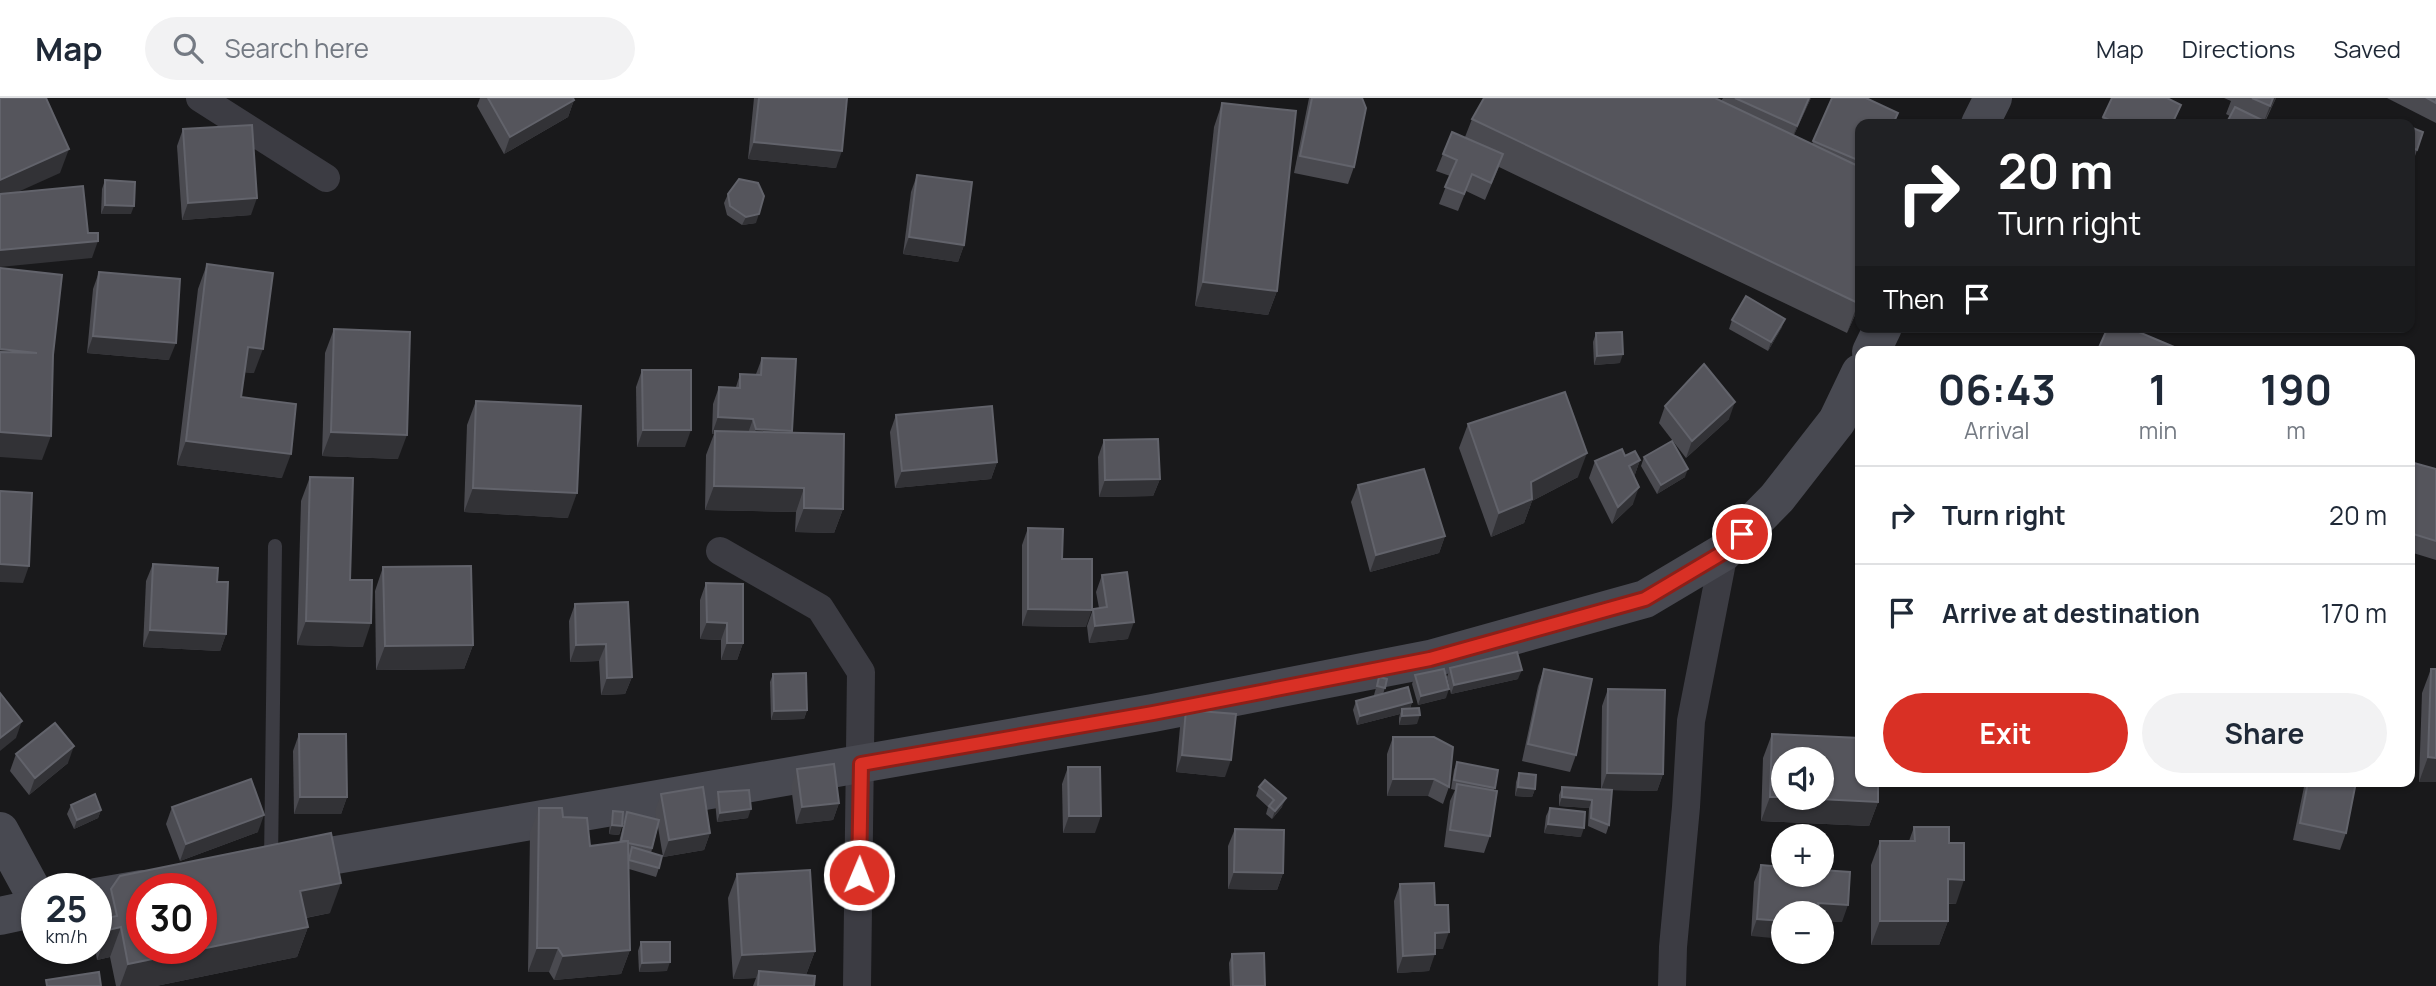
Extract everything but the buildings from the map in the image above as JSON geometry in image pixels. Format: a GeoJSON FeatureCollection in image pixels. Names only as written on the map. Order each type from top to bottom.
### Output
{"type":"FeatureCollection","features":[{"type":"Feature","properties":{"kind":"main road"},"geometry":{"type":"LineString","coordinates":[[1982,119],[1993,98]]}},
{"type":"Feature","properties":{"kind":"main road"},"geometry":{"type":"LineString","coordinates":[[233,873],[1153,713],[1430,659],[1645,599],[1724,552],[1777,498],[1837,421],[1855,383]]}},
{"type":"Feature","properties":{"kind":"main road"},"geometry":{"type":"LineString","coordinates":[[0,831],[23,873]]}},
{"type":"Feature","properties":{"kind":"main road"},"geometry":{"type":"LineString","coordinates":[[0,916],[21,911]]}},
{"type":"Feature","properties":{"kind":"street"},"geometry":{"type":"LineString","coordinates":[[200,98],[326,178]]}},
{"type":"Feature","properties":{"kind":"street"},"geometry":{"type":"LineString","coordinates":[[720,551],[820,608],[861,672],[857,986]]}},
{"type":"Feature","properties":{"kind":"street"},"geometry":{"type":"LineString","coordinates":[[1672,986],[1691,721],[1724,552]]}},
{"type":"Feature","properties":{"kind":"lane"},"geometry":{"type":"LineString","coordinates":[[271,867],[275,546]]}},
{"type":"Feature","properties":{"kind":"route"},"geometry":{"type":"LineString","coordinates":[[859,875],[861,764],[1153,713],[1430,659],[1645,599],[1724,552],[1742,534]]}}]}
